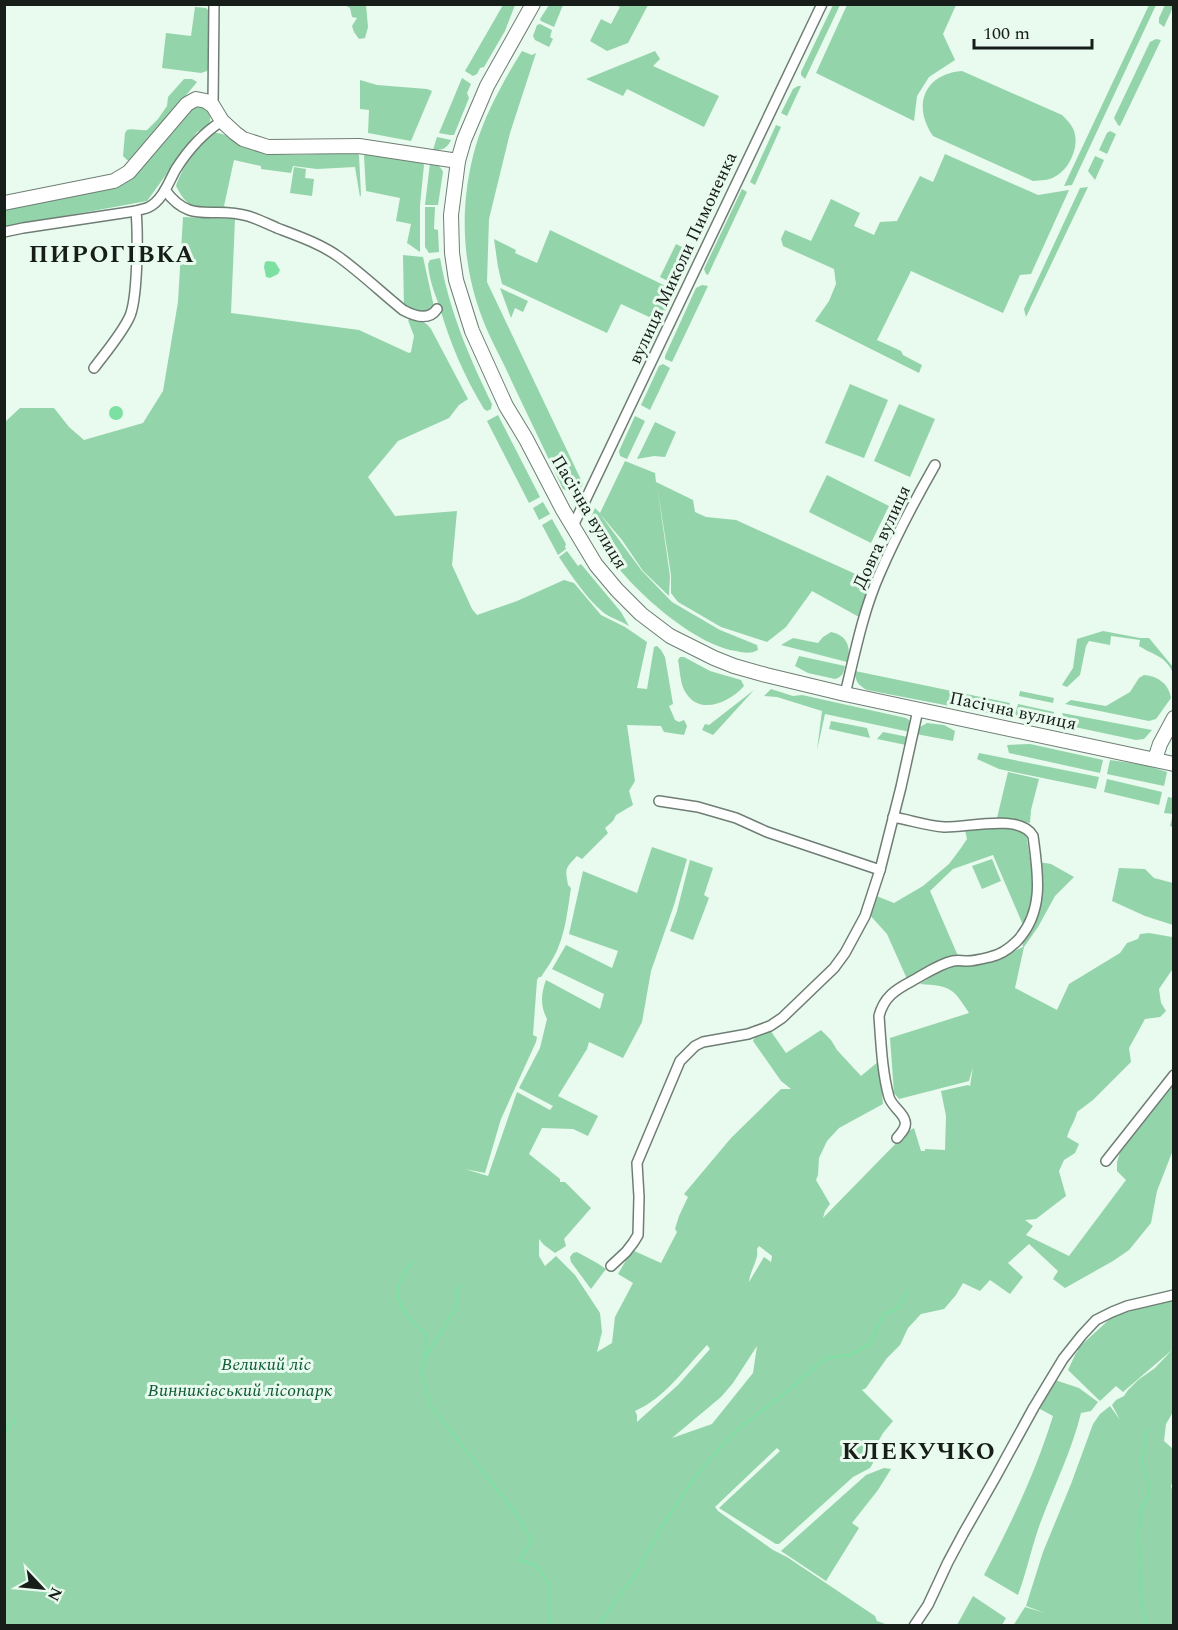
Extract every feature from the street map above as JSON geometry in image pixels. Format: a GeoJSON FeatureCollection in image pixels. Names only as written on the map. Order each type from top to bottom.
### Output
{"type":"FeatureCollection","features":[{"type":"Feature","properties":{"kind":"main road","name":"Пасічна вулиця"},"geometry":{"type":"LineString","coordinates":[[533,4],[487,86],[458,161],[451,215],[452,253],[456,280],[472,332],[506,406],[596,565],[617,590],[643,615],[670,636],[734,666],[845,694],[1173,764]]}},
{"type":"Feature","properties":{"kind":"main road"},"geometry":{"type":"LineString","coordinates":[[4,203],[114,181],[129,172],[187,104],[196,99],[202,99],[213,106],[228,128],[243,139],[268,147],[358,146],[458,161]]}},
{"type":"Feature","properties":{"kind":"main road"},"geometry":{"type":"LineString","coordinates":[[1155,759],[1173,718]]}},
{"type":"Feature","properties":{"kind":"street"},"geometry":{"type":"LineString","coordinates":[[213,106],[214,4]]}},
{"type":"Feature","properties":{"kind":"street","name":"вулиця Миколи Пимоненка"},"geometry":{"type":"LineString","coordinates":[[573,526],[822,4]]}},
{"type":"Feature","properties":{"kind":"street"},"geometry":{"type":"LineString","coordinates":[[4,232],[149,207],[165,190],[177,167],[198,139],[222,121]]}},
{"type":"Feature","properties":{"kind":"street"},"geometry":{"type":"LineString","coordinates":[[165,190],[181,207],[199,212],[232,212],[248,216],[311,242],[339,257],[409,313],[429,316],[437,309]]}},
{"type":"Feature","properties":{"kind":"street"},"geometry":{"type":"LineString","coordinates":[[94,368],[125,326],[132,311],[135,294],[136,211]]}},
{"type":"Feature","properties":{"kind":"street","name":"Довга вулиця"},"geometry":{"type":"LineString","coordinates":[[845,694],[856,645],[879,575],[906,516],[935,465]]}},
{"type":"Feature","properties":{"kind":"street"},"geometry":{"type":"LineString","coordinates":[[611,1266],[626,1252],[638,1235],[638,1163],[680,1061],[695,1046],[703,1042],[748,1034],[770,1026],[792,1010],[834,968],[845,953],[865,916],[880,870],[918,710]]}},
{"type":"Feature","properties":{"kind":"street"},"geometry":{"type":"LineString","coordinates":[[659,801],[698,807],[736,818],[767,832],[880,870]]}},
{"type":"Feature","properties":{"kind":"street"},"geometry":{"type":"LineString","coordinates":[[894,817],[943,827],[1006,823],[1026,828],[1033,836],[1038,879],[1036,906],[1031,920],[1024,933],[1011,947],[990,957],[944,963],[897,989],[882,1006],[879,1016],[887,1088],[891,1102],[906,1122],[897,1137]]}},
{"type":"Feature","properties":{"kind":"street"},"geometry":{"type":"LineString","coordinates":[[1106,1161],[1173,1075]]}},
{"type":"Feature","properties":{"kind":"street"},"geometry":{"type":"LineString","coordinates":[[914,1626],[928,1605],[948,1562],[1034,1407],[1082,1335],[1096,1320],[1112,1312],[1173,1295]]}},
{"type":"Feature","properties":{"kind":"green space"},"geometry":{"type":"Polygon","coordinates":[[[345,5],[366,5],[368,27],[365,38],[359,39],[354,32],[352,26],[357,18],[352,17],[350,8],[345,5]]]}},
{"type":"Feature","properties":{"kind":"green space"},"geometry":{"type":"Polygon","coordinates":[[[503,5],[515,5],[505,31],[484,67],[473,76],[465,71],[503,5]]]}},
{"type":"Feature","properties":{"kind":"green space"},"geometry":{"type":"Polygon","coordinates":[[[549,5],[563,5],[554,27],[540,19],[549,5]]]}},
{"type":"Feature","properties":{"kind":"green space"},"geometry":{"type":"Polygon","coordinates":[[[615,5],[648,5],[628,43],[607,51],[590,41],[601,19],[611,24],[620,7],[615,5]]]}},
{"type":"Feature","properties":{"kind":"green space"},"geometry":{"type":"Polygon","coordinates":[[[833,5],[840,5],[805,79],[801,72],[833,5]]]}},
{"type":"Feature","properties":{"kind":"green space"},"geometry":{"type":"Polygon","coordinates":[[[847,5],[956,5],[943,34],[955,60],[929,77],[917,96],[914,121],[816,73],[847,5]]]}},
{"type":"Feature","properties":{"kind":"green space"},"geometry":{"type":"Polygon","coordinates":[[[1149,5],[1156,5],[1072,185],[1064,186],[1149,5]]]}},
{"type":"Feature","properties":{"kind":"green space"},"geometry":{"type":"Polygon","coordinates":[[[1165,5],[1174,5],[1164,27],[1159,23],[1159,18],[1165,5]]]}},
{"type":"Feature","properties":{"kind":"green space"},"geometry":{"type":"Polygon","coordinates":[[[195,7],[206,8],[210,12],[207,71],[201,73],[162,68],[166,33],[191,36],[195,7]]]}},
{"type":"Feature","properties":{"kind":"green space"},"geometry":{"type":"Polygon","coordinates":[[[540,24],[552,30],[550,37],[553,39],[549,47],[535,40],[533,36],[537,25],[540,24]]]}},
{"type":"Feature","properties":{"kind":"green space"},"geometry":{"type":"Polygon","coordinates":[[[1156,39],[1161,40],[1120,126],[1114,118],[1150,42],[1156,39]]]}},
{"type":"Feature","properties":{"kind":"green space"},"geometry":{"type":"Polygon","coordinates":[[[522,51],[532,55],[536,53],[510,133],[489,219],[487,282],[583,484],[573,493],[563,489],[490,336],[476,299],[467,255],[465,211],[476,145],[496,97],[522,51]]]}},
{"type":"Feature","properties":{"kind":"green space"},"geometry":{"type":"Polygon","coordinates":[[[655,51],[660,59],[653,66],[719,96],[704,127],[627,89],[623,96],[586,79],[655,51]]]}},
{"type":"Feature","properties":{"kind":"green space"},"geometry":{"type":"Polygon","coordinates":[[[962,71],[1062,115],[1072,127],[1076,140],[1074,152],[1065,169],[1051,179],[1033,181],[933,136],[923,114],[925,93],[938,78],[962,71]]]}},
{"type":"Feature","properties":{"kind":"green space"},"geometry":{"type":"Polygon","coordinates":[[[462,78],[471,84],[467,93],[469,98],[454,135],[439,133],[462,78]]]}},
{"type":"Feature","properties":{"kind":"green space"},"geometry":{"type":"Polygon","coordinates":[[[184,79],[197,82],[132,161],[127,160],[123,156],[127,130],[147,130],[158,119],[167,106],[168,97],[184,79]]]}},
{"type":"Feature","properties":{"kind":"green space"},"geometry":{"type":"Polygon","coordinates":[[[360,80],[377,85],[432,91],[411,141],[368,133],[369,110],[360,109],[360,80]]]}},
{"type":"Feature","properties":{"kind":"green space"},"geometry":{"type":"Polygon","coordinates":[[[801,86],[787,116],[781,113],[793,89],[801,86]]]}},
{"type":"Feature","properties":{"kind":"green space"},"geometry":{"type":"Polygon","coordinates":[[[191,106],[203,106],[207,110],[210,117],[209,124],[197,132],[147,201],[5,227],[5,209],[116,186],[129,181],[191,106]]]}},
{"type":"Feature","properties":{"kind":"green space"},"geometry":{"type":"Polygon","coordinates":[[[776,125],[781,127],[755,185],[750,182],[776,125]]]}},
{"type":"Feature","properties":{"kind":"green space"},"geometry":{"type":"Polygon","coordinates":[[[1110,131],[1116,134],[1107,154],[1099,150],[1110,131]]]}},
{"type":"Feature","properties":{"kind":"green space"},"geometry":{"type":"Polygon","coordinates":[[[215,133],[220,133],[248,148],[264,153],[303,155],[356,152],[359,155],[361,195],[360,197],[355,167],[317,169],[293,166],[291,173],[261,169],[261,166],[234,160],[224,206],[229,208],[227,212],[196,208],[186,201],[176,186],[186,164],[198,147],[215,133]]]}},
{"type":"Feature","properties":{"kind":"green space"},"geometry":{"type":"Polygon","coordinates":[[[437,137],[451,140],[444,148],[433,150],[437,137]]]}},
{"type":"Feature","properties":{"kind":"green space"},"geometry":{"type":"Polygon","coordinates":[[[367,152],[421,161],[424,165],[420,205],[420,252],[407,243],[411,224],[396,221],[400,198],[366,191],[364,156],[367,152]]]}},
{"type":"Feature","properties":{"kind":"green space"},"geometry":{"type":"Polygon","coordinates":[[[945,154],[1038,195],[1069,190],[1031,274],[1020,275],[1003,313],[911,271],[877,340],[901,351],[903,355],[922,365],[919,373],[815,321],[829,301],[836,284],[834,269],[783,246],[781,239],[785,230],[811,241],[831,199],[860,213],[854,226],[874,235],[880,222],[897,221],[920,176],[933,182],[945,154]]]}},
{"type":"Feature","properties":{"kind":"green space"},"geometry":{"type":"Polygon","coordinates":[[[1095,156],[1104,160],[1095,180],[1088,171],[1095,156]]]}},
{"type":"Feature","properties":{"kind":"green space"},"geometry":{"type":"Polygon","coordinates":[[[430,163],[438,165],[443,172],[438,205],[425,205],[430,163]]]}},
{"type":"Feature","properties":{"kind":"green space"},"geometry":{"type":"Polygon","coordinates":[[[294,167],[306,169],[305,178],[314,179],[312,196],[290,193],[294,167]]]}},
{"type":"Feature","properties":{"kind":"green space"},"geometry":{"type":"Polygon","coordinates":[[[1088,187],[1026,317],[1024,309],[1080,188],[1088,187]]]}},
{"type":"Feature","properties":{"kind":"green space"},"geometry":{"type":"Polygon","coordinates":[[[742,189],[747,192],[708,275],[704,269],[742,189]]]}},
{"type":"Feature","properties":{"kind":"green space"},"geometry":{"type":"Polygon","coordinates":[[[425,207],[435,207],[434,229],[438,230],[439,252],[429,253],[425,247],[425,207]]]}},
{"type":"Feature","properties":{"kind":"green space","name":"Великий ліс"},"geometry":{"type":"Polygon","coordinates":[[[183,217],[235,219],[231,313],[359,330],[409,353],[414,336],[408,320],[414,318],[425,323],[431,329],[468,399],[459,405],[449,418],[398,441],[368,477],[395,516],[457,511],[452,565],[477,615],[517,601],[564,580],[574,583],[601,615],[647,642],[637,688],[647,689],[654,647],[657,646],[665,657],[673,704],[669,706],[675,720],[679,722],[684,720],[687,726],[684,735],[664,732],[661,726],[627,725],[635,781],[629,791],[633,805],[616,815],[605,828],[608,833],[582,859],[577,856],[567,869],[568,885],[571,888],[563,933],[552,959],[537,980],[533,1035],[537,1037],[536,1042],[501,1119],[485,1173],[465,1169],[488,1176],[517,1092],[550,1110],[553,1106],[519,1088],[540,1048],[547,1019],[542,1000],[546,980],[600,1009],[604,994],[552,969],[566,945],[612,968],[618,951],[569,934],[583,871],[637,893],[652,847],[687,859],[651,971],[642,1022],[623,1058],[589,1042],[558,1096],[598,1116],[588,1136],[573,1129],[542,1128],[529,1154],[560,1179],[560,1182],[565,1182],[591,1208],[564,1239],[566,1246],[555,1253],[539,1239],[539,1256],[545,1266],[556,1256],[575,1275],[600,1313],[602,1332],[597,1352],[612,1343],[615,1317],[633,1283],[618,1274],[632,1250],[661,1263],[677,1232],[675,1229],[679,1216],[688,1197],[684,1194],[731,1138],[781,1089],[791,1089],[781,1081],[753,1041],[755,1037],[770,1030],[786,1053],[821,1030],[861,1076],[879,1061],[883,1104],[839,1128],[827,1141],[819,1158],[816,1180],[830,1204],[823,1218],[907,1132],[914,1128],[921,1151],[925,1149],[945,1150],[946,1116],[941,1091],[970,1086],[973,1067],[969,1081],[899,1099],[894,1093],[890,1038],[969,1013],[955,993],[945,987],[920,984],[946,967],[1001,957],[1023,947],[1022,942],[1035,920],[1039,862],[1051,864],[1074,877],[1055,896],[1024,947],[1015,988],[1057,1010],[1069,984],[1120,953],[1127,943],[1138,939],[1140,934],[1149,933],[1172,937],[1174,967],[1159,989],[1161,1003],[1166,1011],[1160,1017],[1145,1019],[1129,1048],[1131,1062],[1093,1100],[1077,1112],[1067,1137],[1079,1144],[1075,1153],[1064,1160],[1059,1171],[1066,1196],[1036,1219],[1025,1220],[1033,1226],[1026,1235],[1069,1256],[1126,1180],[1117,1171],[1120,1152],[1173,1085],[1173,1150],[1157,1191],[1151,1223],[1129,1250],[1065,1288],[1053,1279],[1058,1271],[1029,1244],[1008,1263],[1023,1277],[1010,1294],[990,1280],[980,1291],[963,1283],[944,1309],[921,1314],[908,1328],[900,1345],[862,1390],[893,1421],[874,1449],[873,1463],[870,1468],[853,1477],[779,1544],[719,1508],[780,1451],[777,1448],[715,1507],[773,1550],[875,1616],[877,1621],[888,1625],[5,1626],[5,422],[20,408],[54,408],[69,427],[84,440],[143,423],[163,391],[178,302],[183,217]],[[759,1246],[749,1282],[764,1257],[771,1262],[772,1256],[759,1246]],[[707,1345],[656,1398],[635,1411],[637,1422],[678,1385],[710,1349],[707,1345]],[[757,1346],[721,1397],[672,1438],[712,1424],[753,1373],[757,1346]]]}},
{"type":"Feature","properties":{"kind":"green space"},"geometry":{"type":"Polygon","coordinates":[[[550,230],[676,291],[660,322],[621,304],[607,333],[502,284],[494,239],[516,250],[515,253],[537,263],[550,230]]]}},
{"type":"Feature","properties":{"kind":"green space"},"geometry":{"type":"Polygon","coordinates":[[[676,244],[694,253],[678,286],[660,277],[676,244]]]}},
{"type":"Feature","properties":{"kind":"green space"},"geometry":{"type":"Polygon","coordinates":[[[403,255],[423,257],[434,307],[426,315],[404,310],[403,255]]]}},
{"type":"Feature","properties":{"kind":"green space"},"geometry":{"type":"Polygon","coordinates":[[[440,258],[461,333],[492,404],[491,409],[487,411],[477,397],[458,359],[432,285],[428,264],[430,260],[440,258]]]}},
{"type":"Feature","properties":{"kind":"green space"},"geometry":{"type":"Polygon","coordinates":[[[702,285],[708,286],[672,362],[665,359],[696,288],[702,285]]]}},
{"type":"Feature","properties":{"kind":"green space"},"geometry":{"type":"Polygon","coordinates":[[[500,288],[528,301],[523,312],[515,308],[511,318],[500,288]]]}},
{"type":"Feature","properties":{"kind":"green space"},"geometry":{"type":"Polygon","coordinates":[[[663,364],[670,368],[650,410],[641,405],[659,366],[663,364]]]}},
{"type":"Feature","properties":{"kind":"green space"},"geometry":{"type":"Polygon","coordinates":[[[850,384],[888,400],[864,458],[825,443],[850,384]]]}},
{"type":"Feature","properties":{"kind":"green space"},"geometry":{"type":"Polygon","coordinates":[[[899,404],[935,419],[910,477],[874,461],[899,404]]]}},
{"type":"Feature","properties":{"kind":"green space"},"geometry":{"type":"Polygon","coordinates":[[[498,415],[540,497],[529,503],[487,421],[498,415]]]}},
{"type":"Feature","properties":{"kind":"green space"},"geometry":{"type":"Polygon","coordinates":[[[635,416],[645,421],[627,459],[620,456],[619,451],[635,416]]]}},
{"type":"Feature","properties":{"kind":"green space"},"geometry":{"type":"Polygon","coordinates":[[[655,422],[676,432],[665,457],[637,459],[655,422]]]}},
{"type":"Feature","properties":{"kind":"green space"},"geometry":{"type":"Polygon","coordinates":[[[625,461],[655,473],[656,482],[693,500],[695,512],[706,517],[736,520],[871,581],[859,617],[812,591],[786,627],[767,642],[721,627],[678,602],[671,593],[671,575],[657,485],[670,576],[669,596],[643,571],[622,540],[600,514],[642,571],[672,602],[720,630],[757,645],[758,650],[747,653],[716,645],[672,619],[650,601],[612,561],[589,522],[595,508],[600,513],[625,461]]]}},
{"type":"Feature","properties":{"kind":"green space"},"geometry":{"type":"Polygon","coordinates":[[[827,475],[889,506],[871,543],[809,512],[827,475]]]}},
{"type":"Feature","properties":{"kind":"green space"},"geometry":{"type":"Polygon","coordinates":[[[543,502],[550,514],[539,520],[533,508],[543,502]]]}},
{"type":"Feature","properties":{"kind":"green space"},"geometry":{"type":"Polygon","coordinates":[[[552,519],[566,544],[566,549],[558,555],[542,525],[552,519]]]}},
{"type":"Feature","properties":{"kind":"green space"},"geometry":{"type":"Polygon","coordinates":[[[567,551],[578,566],[581,564],[621,612],[629,626],[604,613],[585,594],[559,557],[567,551]]]}},
{"type":"Feature","properties":{"kind":"green space"},"geometry":{"type":"Polygon","coordinates":[[[1103,631],[1149,638],[1173,667],[1173,673],[1163,659],[1139,646],[1140,640],[1111,636],[1110,645],[1089,641],[1080,675],[1067,687],[1062,685],[1073,668],[1077,639],[1103,631]]]}},
{"type":"Feature","properties":{"kind":"green space"},"geometry":{"type":"Polygon","coordinates":[[[831,632],[841,636],[847,643],[849,652],[847,662],[781,645],[793,638],[818,643],[831,632]]]}},
{"type":"Feature","properties":{"kind":"green space"},"geometry":{"type":"Polygon","coordinates":[[[799,656],[845,666],[844,671],[835,679],[808,673],[795,666],[799,656]]]}},
{"type":"Feature","properties":{"kind":"green space"},"geometry":{"type":"Polygon","coordinates":[[[680,657],[710,671],[741,680],[744,686],[723,701],[707,705],[699,704],[692,700],[684,690],[678,660],[680,657]]]}},
{"type":"Feature","properties":{"kind":"green space"},"geometry":{"type":"Polygon","coordinates":[[[855,671],[1010,703],[1007,717],[867,690],[858,682],[855,671]]]}},
{"type":"Feature","properties":{"kind":"green space"},"geometry":{"type":"Polygon","coordinates":[[[1144,675],[1162,682],[1170,693],[1171,698],[1156,719],[1149,721],[1065,704],[1071,700],[1106,706],[1130,692],[1139,678],[1144,675]]]}},
{"type":"Feature","properties":{"kind":"green space"},"geometry":{"type":"Polygon","coordinates":[[[771,689],[793,696],[802,695],[906,718],[910,722],[910,732],[825,714],[817,750],[822,711],[777,697],[764,696],[771,689]]]}},
{"type":"Feature","properties":{"kind":"green space"},"geometry":{"type":"Polygon","coordinates":[[[754,690],[713,735],[702,730],[705,724],[709,725],[754,690]]]}},
{"type":"Feature","properties":{"kind":"green space"},"geometry":{"type":"Polygon","coordinates":[[[1020,691],[1054,698],[1053,703],[1019,696],[1020,691]]]}},
{"type":"Feature","properties":{"kind":"green space"},"geometry":{"type":"Polygon","coordinates":[[[1018,704],[1054,712],[1051,726],[1014,718],[1018,704]]]}},
{"type":"Feature","properties":{"kind":"green space"},"geometry":{"type":"Polygon","coordinates":[[[1062,713],[1152,730],[1144,739],[1136,740],[1070,726],[1062,713]]]}},
{"type":"Feature","properties":{"kind":"green space"},"geometry":{"type":"Polygon","coordinates":[[[831,721],[867,728],[870,738],[829,729],[831,721]]]}},
{"type":"Feature","properties":{"kind":"green space"},"geometry":{"type":"Polygon","coordinates":[[[927,723],[944,725],[955,731],[953,741],[916,734],[920,727],[927,723]]]}},
{"type":"Feature","properties":{"kind":"green space"},"geometry":{"type":"Polygon","coordinates":[[[883,732],[908,737],[906,745],[877,739],[883,732]]]}},
{"type":"Feature","properties":{"kind":"green space"},"geometry":{"type":"Polygon","coordinates":[[[1030,744],[1103,760],[1100,773],[1009,753],[1007,745],[1030,744]]]}},
{"type":"Feature","properties":{"kind":"green space"},"geometry":{"type":"Polygon","coordinates":[[[979,753],[1099,777],[1096,789],[999,769],[977,759],[979,753]]]}},
{"type":"Feature","properties":{"kind":"green space"},"geometry":{"type":"Polygon","coordinates":[[[1110,760],[1145,765],[1167,772],[1164,786],[1107,774],[1110,760]]]}},
{"type":"Feature","properties":{"kind":"green space"},"geometry":{"type":"Polygon","coordinates":[[[1008,772],[1039,779],[1030,823],[997,818],[1008,772]]]}},
{"type":"Feature","properties":{"kind":"green space"},"geometry":{"type":"Polygon","coordinates":[[[1107,779],[1162,792],[1159,805],[1104,792],[1107,779]]]}},
{"type":"Feature","properties":{"kind":"green space"},"geometry":{"type":"Polygon","coordinates":[[[1168,797],[1173,798],[1173,814],[1164,813],[1168,797]]]}},
{"type":"Feature","properties":{"kind":"green space"},"geometry":{"type":"Polygon","coordinates":[[[1007,826],[1026,834],[1034,883],[1029,910],[1023,925],[993,855],[953,869],[930,891],[958,956],[938,961],[907,979],[887,934],[868,913],[874,895],[894,903],[923,886],[949,864],[967,839],[965,830],[1007,826]]]}},
{"type":"Feature","properties":{"kind":"green space"},"geometry":{"type":"Polygon","coordinates":[[[992,859],[1001,881],[982,889],[972,866],[992,859]]]}},
{"type":"Feature","properties":{"kind":"green space"},"geometry":{"type":"Polygon","coordinates":[[[690,860],[713,868],[704,895],[709,898],[693,940],[670,931],[690,860]]]}},
{"type":"Feature","properties":{"kind":"green space"},"geometry":{"type":"Polygon","coordinates":[[[1119,868],[1145,869],[1154,878],[1173,883],[1173,925],[1145,916],[1112,901],[1119,868]]]}},
{"type":"Feature","properties":{"kind":"green space"},"geometry":{"type":"Polygon","coordinates":[[[577,1252],[606,1269],[591,1289],[571,1262],[570,1257],[577,1252]]]}},
{"type":"Feature","properties":{"kind":"green space"},"geometry":{"type":"Polygon","coordinates":[[[1173,1300],[1173,1412],[1166,1424],[1164,1441],[1173,1449],[1171,1486],[1174,1496],[1173,1625],[1013,1626],[1025,1607],[1045,1613],[1026,1606],[1043,1552],[1093,1424],[1110,1406],[1120,1420],[1112,1405],[1172,1350],[1123,1392],[1116,1386],[1100,1401],[1068,1370],[1077,1349],[1112,1317],[1173,1300]]]}},
{"type":"Feature","properties":{"kind":"green space"},"geometry":{"type":"Polygon","coordinates":[[[1055,1380],[1079,1388],[1098,1402],[1091,1411],[1081,1413],[1068,1454],[1038,1530],[1018,1595],[984,1575],[1039,1457],[1053,1416],[1038,1408],[1055,1380]]]}},
{"type":"Feature","properties":{"kind":"green space"},"geometry":{"type":"Polygon","coordinates":[[[884,1468],[891,1469],[852,1523],[859,1528],[826,1581],[781,1551],[866,1475],[884,1468]]]}},
{"type":"Feature","properties":{"kind":"green space"},"geometry":{"type":"Polygon","coordinates":[[[973,1596],[1006,1618],[1002,1625],[957,1625],[973,1596]]]}},
{"type":"Feature","properties":{"kind":"shaded area"},"geometry":{"type":"Polygon","coordinates":[[[265,262],[275,262],[280,270],[278,274],[270,278],[266,277],[264,267],[265,262]]]}},
{"type":"Feature","properties":{"kind":"shaded area"},"geometry":{"type":"Polygon","coordinates":[[[116,406],[121,408],[123,413],[121,418],[116,420],[111,418],[109,413],[111,408],[116,406]]]}},
{"type":"Feature","properties":{"kind":"waterway"},"geometry":{"type":"LineString","coordinates":[[412,1261],[400,1282],[398,1297],[404,1312],[426,1335],[422,1371],[430,1405],[521,1520],[531,1542],[519,1560],[536,1565],[549,1583],[550,1626]]}},
{"type":"Feature","properties":{"kind":"waterway"},"geometry":{"type":"LineString","coordinates":[[427,1355],[455,1309],[458,1286]]}},
{"type":"Feature","properties":{"kind":"waterway"},"geometry":{"type":"LineString","coordinates":[[598,1626],[638,1570],[663,1524],[696,1476],[719,1449],[738,1429],[826,1358],[850,1355],[870,1344],[884,1314],[898,1308],[908,1291]]}},
{"type":"Feature","properties":{"kind":"waterway"},"geometry":{"type":"LineString","coordinates":[[4,1434],[15,1419]]}},
{"type":"Feature","properties":{"kind":"waterway"},"geometry":{"type":"LineString","coordinates":[[1146,1430],[1142,1460],[1148,1483],[1148,1496],[1141,1510],[1139,1533],[1140,1589],[1146,1626]]}},
{"type":"Feature","properties":{"kind":"district","name":"ПИРОГІВКА"},"geometry":{"type":"Point","coordinates":[112,255]}},
{"type":"Feature","properties":{"kind":"district","name":"КЛЕКУЧКО"},"geometry":{"type":"Point","coordinates":[919,1452]}},
{"type":"Feature","properties":{"kind":"park label","name":"Винниківський лісопарк"},"geometry":{"type":"Point","coordinates":[240,1390]}}]}
